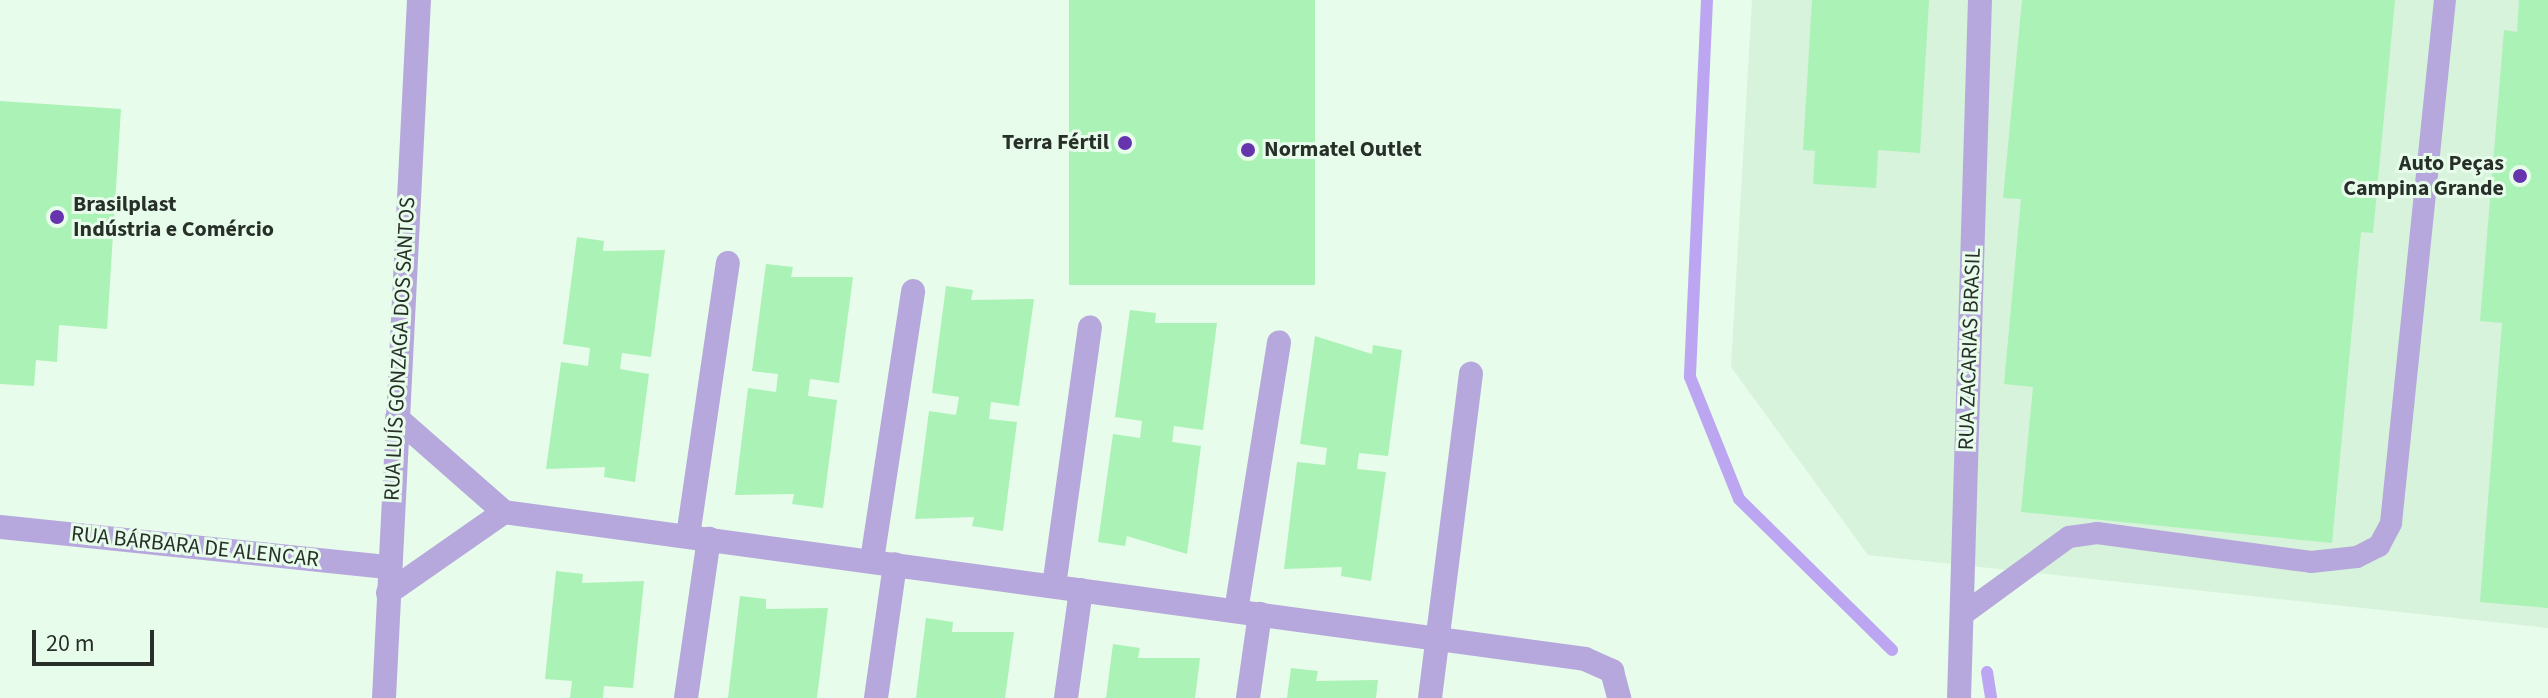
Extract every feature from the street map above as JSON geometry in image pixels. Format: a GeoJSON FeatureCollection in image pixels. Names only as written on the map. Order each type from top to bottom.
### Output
{"type":"FeatureCollection","features":[{"type":"Feature","properties":{"kind":"street","name":"RUA LUÍS GONZAGA DOS SANTOS"},"geometry":{"type":"LineString","coordinates":[[384,698],[419,0]]}},
{"type":"Feature","properties":{"kind":"street","name":"RUA ZACARIAS BRASIL"},"geometry":{"type":"LineString","coordinates":[[1959,698],[1980,0]]}},
{"type":"Feature","properties":{"kind":"street"},"geometry":{"type":"LineString","coordinates":[[686,698],[699,538],[728,263]]}},
{"type":"Feature","properties":{"kind":"street"},"geometry":{"type":"LineString","coordinates":[[876,698],[883,562],[913,291]]}},
{"type":"Feature","properties":{"kind":"street"},"geometry":{"type":"LineString","coordinates":[[1054,586],[1090,327]]}},
{"type":"Feature","properties":{"kind":"street"},"geometry":{"type":"LineString","coordinates":[[1248,698],[1248,613],[1279,342]]}},
{"type":"Feature","properties":{"kind":"street"},"geometry":{"type":"LineString","coordinates":[[1430,698],[1471,374]]}},
{"type":"Feature","properties":{"kind":"street"},"geometry":{"type":"LineString","coordinates":[[397,418],[504,512],[1585,659],[1612,671],[1619,698]]}},
{"type":"Feature","properties":{"kind":"street"},"geometry":{"type":"LineString","coordinates":[[388,593],[504,512]]}},
{"type":"Feature","properties":{"kind":"street","name":"RUA BÁRBARA DE ALENCAR"},"geometry":{"type":"LineString","coordinates":[[0,527],[389,567]]}},
{"type":"Feature","properties":{"kind":"street"},"geometry":{"type":"LineString","coordinates":[[1066,698],[1081,590]]}},
{"type":"Feature","properties":{"kind":"lane"},"geometry":{"type":"LineString","coordinates":[[1962,615],[2069,537],[2097,533],[2311,562],[2357,557],[2379,546],[2391,523],[2445,0]]}},
{"type":"Feature","properties":{"kind":"shaded area"},"geometry":{"type":"Polygon","coordinates":[[[1752,0],[2548,0],[2548,628],[1868,555],[1731,367],[1752,0]]]}},
{"type":"Feature","properties":{"kind":"building"},"geometry":{"type":"Polygon","coordinates":[[[1069,0],[1315,0],[1315,285],[1069,285],[1069,0]]]}},
{"type":"Feature","properties":{"kind":"building"},"geometry":{"type":"Polygon","coordinates":[[[1812,0],[1929,0],[1920,153],[1878,150],[1876,188],[1813,184],[1815,151],[1803,150],[1812,0]]]}},
{"type":"Feature","properties":{"kind":"building"},"geometry":{"type":"Polygon","coordinates":[[[2022,0],[2395,0],[2373,233],[2361,232],[2332,543],[2021,512],[2033,387],[2004,384],[2021,199],[2003,198],[2022,0]]]}},
{"type":"Feature","properties":{"kind":"building","name":"Auto Peças Campina Grande"},"geometry":{"type":"Polygon","coordinates":[[[2519,0],[2548,0],[2548,608],[2480,602],[2502,323],[2480,321],[2504,30],[2517,32],[2519,0]]]}},
{"type":"Feature","properties":{"kind":"building","name":"Brasilplast Indústria e Comércio"},"geometry":{"type":"Polygon","coordinates":[[[0,101],[121,109],[107,329],[59,325],[57,362],[36,360],[34,386],[0,384],[0,101]]]}},
{"type":"Feature","properties":{"kind":"building"},"geometry":{"type":"Polygon","coordinates":[[[577,237],[604,241],[603,251],[665,250],[651,357],[622,353],[620,369],[649,374],[635,482],[604,477],[605,467],[546,469],[561,362],[588,366],[590,348],[563,344],[577,237]]]}},
{"type":"Feature","properties":{"kind":"building"},"geometry":{"type":"Polygon","coordinates":[[[766,264],[793,267],[791,277],[853,277],[839,383],[810,379],[808,396],[837,400],[823,508],[792,504],[794,494],[735,495],[748,388],[776,392],[778,374],[752,371],[766,264]]]}},
{"type":"Feature","properties":{"kind":"building"},"geometry":{"type":"Polygon","coordinates":[[[946,286],[973,290],[971,300],[1034,299],[1019,406],[991,402],[989,419],[1017,422],[1003,531],[972,526],[974,517],[915,519],[929,411],[956,415],[959,397],[932,393],[946,286]]]}},
{"type":"Feature","properties":{"kind":"building"},"geometry":{"type":"Polygon","coordinates":[[[1130,310],[1156,313],[1155,323],[1217,323],[1203,430],[1174,426],[1172,442],[1201,446],[1187,554],[1127,536],[1125,546],[1098,542],[1113,434],[1140,438],[1142,421],[1115,417],[1130,310]]]}},
{"type":"Feature","properties":{"kind":"building"},"geometry":{"type":"Polygon","coordinates":[[[1315,336],[1372,354],[1373,345],[1402,350],[1388,456],[1359,453],[1357,469],[1386,472],[1371,581],[1341,576],[1342,567],[1284,569],[1297,462],[1325,465],[1327,448],[1300,444],[1315,336]]]}},
{"type":"Feature","properties":{"kind":"building"},"geometry":{"type":"Polygon","coordinates":[[[556,571],[583,574],[582,583],[644,581],[633,688],[604,686],[603,698],[570,698],[572,681],[545,679],[556,571]]]}},
{"type":"Feature","properties":{"kind":"building"},"geometry":{"type":"Polygon","coordinates":[[[740,596],[766,599],[766,609],[828,608],[817,698],[728,698],[740,596]]]}},
{"type":"Feature","properties":{"kind":"building"},"geometry":{"type":"Polygon","coordinates":[[[926,618],[953,622],[952,632],[1014,632],[1005,698],[916,698],[926,618]]]}},
{"type":"Feature","properties":{"kind":"building"},"geometry":{"type":"Polygon","coordinates":[[[1113,644],[1140,648],[1138,658],[1200,658],[1195,698],[1106,698],[1113,644]]]}},
{"type":"Feature","properties":{"kind":"building"},"geometry":{"type":"Polygon","coordinates":[[[1291,668],[1318,671],[1316,681],[1378,680],[1376,698],[1287,698],[1291,668]]]}},
{"type":"Feature","properties":{"kind":"waterway"},"geometry":{"type":"LineString","coordinates":[[1707,0],[1690,377],[1739,499],[1892,650]]}},
{"type":"Feature","properties":{"kind":"waterway"},"geometry":{"type":"LineString","coordinates":[[1987,672],[1991,698]]}},
{"type":"Feature","properties":{"kind":"place","name":"Terra Fértil"},"geometry":{"type":"Point","coordinates":[1125,143]}},
{"type":"Feature","properties":{"kind":"place","name":"Normatel Outlet"},"geometry":{"type":"Point","coordinates":[1248,150]}},
{"type":"Feature","properties":{"kind":"place","name":"Auto Peças Campina Grande"},"geometry":{"type":"Point","coordinates":[2520,176]}},
{"type":"Feature","properties":{"kind":"place","name":"Brasilplast Indústria e Comércio"},"geometry":{"type":"Point","coordinates":[57,217]}}]}
